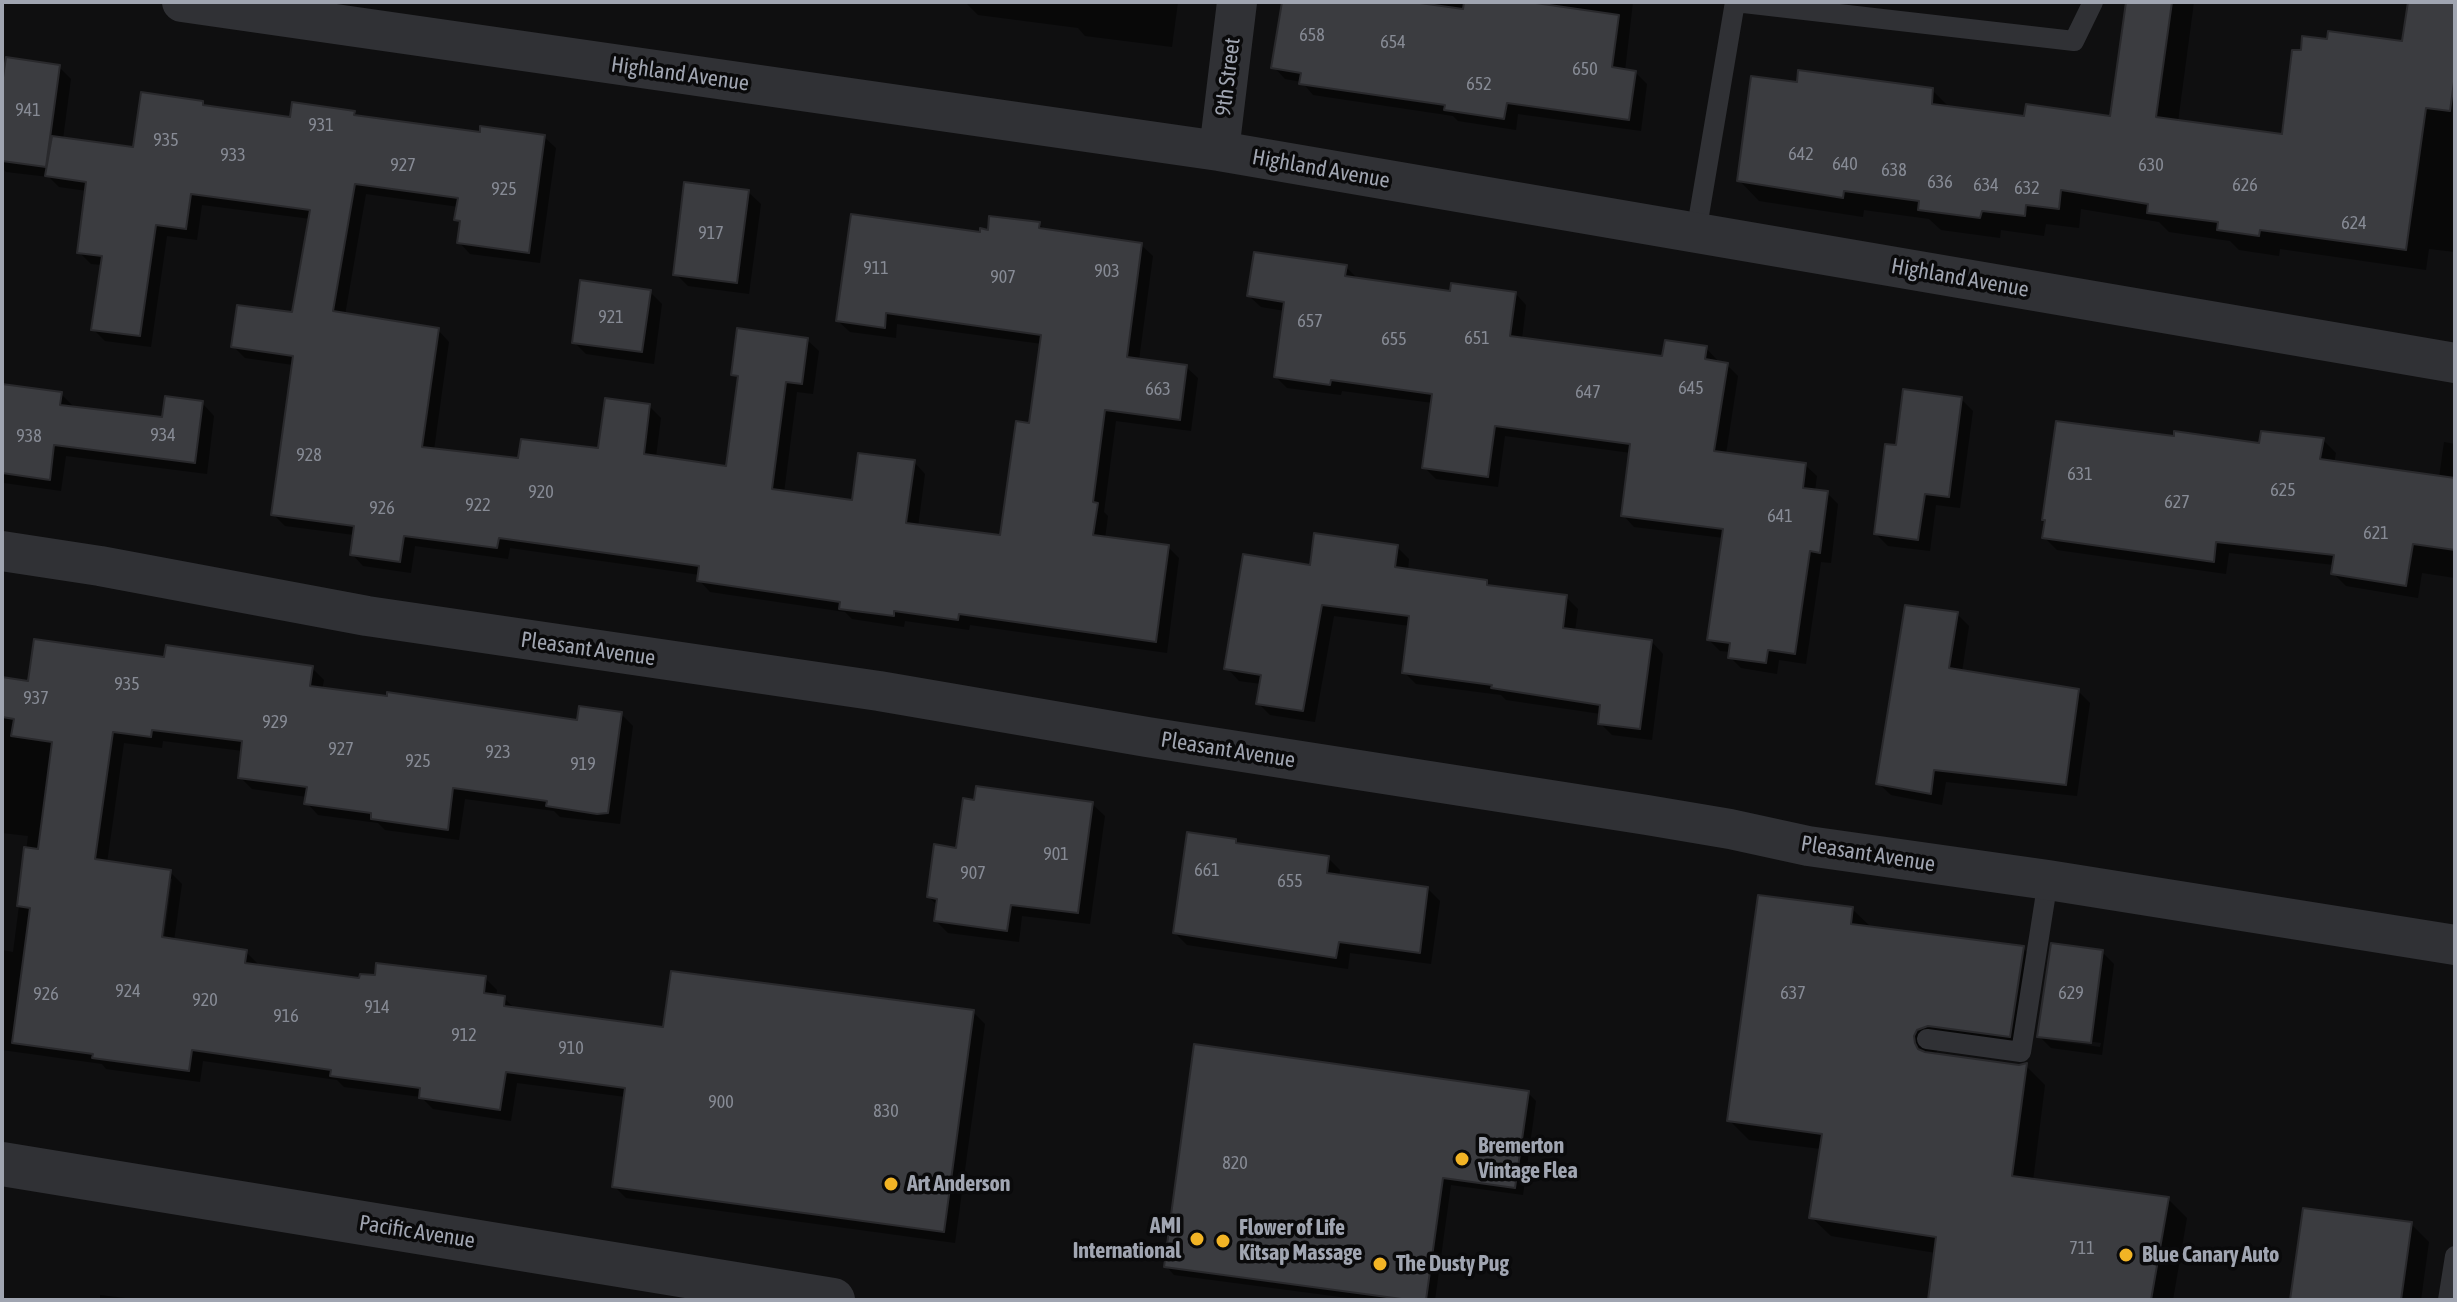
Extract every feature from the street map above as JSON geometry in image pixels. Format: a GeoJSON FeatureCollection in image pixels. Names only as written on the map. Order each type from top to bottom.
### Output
{"type":"FeatureCollection","features":[{"type":"Feature","properties":{"kind":"street","name":"Highland Avenue"},"geometry":{"type":"LineString","coordinates":[[182,2],[1219,151],[2455,363]]}},
{"type":"Feature","properties":{"kind":"street","name":"9th Street"},"geometry":{"type":"LineString","coordinates":[[1219,151],[1237,2]]}},
{"type":"Feature","properties":{"kind":"street","name":"Pleasant Avenue"},"geometry":{"type":"LineString","coordinates":[[2,551],[100,566],[367,616],[879,691],[1147,737],[1661,817],[1808,846],[2048,880],[2455,945]]}},
{"type":"Feature","properties":{"kind":"street","name":"Pacific Avenue"},"geometry":{"type":"LineString","coordinates":[[2,1164],[777,1296],[833,1300]]}},
{"type":"Feature","properties":{"kind":"lane"},"geometry":{"type":"LineString","coordinates":[[1696,233],[1735,2],[1850,8],[2074,41],[2093,2]]}},
{"type":"Feature","properties":{"kind":"lane"},"geometry":{"type":"LineString","coordinates":[[1927,1039],[2021,1052],[2048,880]]}},
{"type":"Feature","properties":{"kind":"lane"},"geometry":{"type":"LineString","coordinates":[[2448,1300],[2455,1256]]}},
{"type":"Feature","properties":{"kind":"building"},"geometry":{"type":"Polygon","coordinates":[[[1282,2],[1413,2],[1463,9],[1464,2],[1529,2],[1619,15],[1612,67],[1636,71],[1629,120],[1507,103],[1504,119],[1444,110],[1445,105],[1299,84],[1301,73],[1271,68],[1282,2]]]}},
{"type":"Feature","properties":{"kind":"building"},"geometry":{"type":"Polygon","coordinates":[[[2126,2],[2172,2],[2156,117],[2282,134],[2292,50],[2301,50],[2302,36],[2327,39],[2328,31],[2402,41],[2408,2],[2455,2],[2455,75],[2450,111],[2426,108],[2406,250],[2260,230],[2259,236],[2217,230],[2218,222],[2147,213],[2148,204],[2061,190],[2059,209],[2026,205],[2025,216],[1982,211],[1980,218],[1918,210],[1919,201],[1844,191],[1843,198],[1737,181],[1751,76],[1797,82],[1798,70],[1933,88],[1932,104],[2024,116],[2026,104],[2110,116],[2126,2]]]}},
{"type":"Feature","properties":{"kind":"building"},"geometry":{"type":"Polygon","coordinates":[[[6,57],[60,65],[46,167],[2,161],[2,84],[6,57]]]}},
{"type":"Feature","properties":{"kind":"building"},"geometry":{"type":"Polygon","coordinates":[[[141,92],[203,101],[203,105],[290,117],[292,102],[355,111],[354,115],[480,132],[480,126],[545,135],[529,253],[457,243],[460,221],[454,220],[458,198],[355,184],[333,311],[439,328],[422,447],[518,458],[521,439],[598,448],[605,398],[650,404],[644,454],[726,466],[738,376],[731,375],[737,328],[808,338],[802,384],[786,382],[772,489],[852,500],[858,453],[915,460],[906,523],[1000,535],[1016,421],[1029,423],[1041,335],[886,313],[885,328],[836,321],[851,214],[980,232],[980,228],[988,230],[989,216],[1040,222],[1039,228],[1142,243],[1127,357],[1187,365],[1180,420],[1105,410],[1093,502],[1098,503],[1093,535],[1169,545],[1156,642],[959,614],[958,620],[894,611],[894,616],[839,609],[840,602],[697,581],[699,566],[499,538],[497,548],[404,536],[400,562],[350,555],[354,526],[271,515],[293,356],[231,347],[237,305],[292,312],[310,210],[191,194],[186,229],[156,225],[140,336],[91,330],[102,256],[77,253],[86,182],[45,176],[52,136],[133,147],[141,92]]]}},
{"type":"Feature","properties":{"kind":"building"},"geometry":{"type":"Polygon","coordinates":[[[684,182],[749,190],[737,283],[673,275],[684,182]]]}},
{"type":"Feature","properties":{"kind":"building"},"geometry":{"type":"Polygon","coordinates":[[[1254,252],[1347,265],[1345,276],[1450,291],[1451,283],[1516,292],[1510,336],[1662,356],[1665,340],[1707,346],[1705,359],[1728,363],[1714,451],[1806,463],[1803,488],[1828,491],[1820,553],[1810,551],[1795,654],[1768,650],[1766,663],[1728,658],[1730,643],[1707,640],[1723,529],[1621,516],[1630,444],[1495,426],[1488,477],[1422,468],[1432,394],[1331,380],[1330,385],[1274,377],[1284,302],[1247,296],[1254,252]]]}},
{"type":"Feature","properties":{"kind":"building"},"geometry":{"type":"Polygon","coordinates":[[[580,280],[651,290],[642,352],[572,343],[580,280]]]}},
{"type":"Feature","properties":{"kind":"building"},"geometry":{"type":"Polygon","coordinates":[[[2,384],[62,392],[60,405],[162,417],[165,396],[203,401],[195,463],[54,445],[50,480],[2,473],[2,384]]]}},
{"type":"Feature","properties":{"kind":"building"},"geometry":{"type":"Polygon","coordinates":[[[1903,389],[1962,397],[1949,497],[1925,494],[1918,540],[1874,534],[1885,444],[1896,445],[1903,389]]]}},
{"type":"Feature","properties":{"kind":"building"},"geometry":{"type":"Polygon","coordinates":[[[2056,421],[2174,436],[2174,431],[2259,443],[2261,431],[2324,438],[2320,459],[2455,478],[2455,550],[2413,544],[2406,586],[2331,574],[2334,555],[2216,542],[2214,562],[2042,538],[2056,421]]]}},
{"type":"Feature","properties":{"kind":"building"},"geometry":{"type":"Polygon","coordinates":[[[1314,533],[1398,545],[1395,567],[1487,580],[1487,585],[1567,595],[1563,628],[1652,640],[1640,729],[1598,724],[1600,705],[1491,688],[1492,685],[1402,673],[1409,616],[1322,605],[1303,711],[1256,704],[1261,675],[1224,669],[1243,554],[1310,565],[1314,533]]]}},
{"type":"Feature","properties":{"kind":"building"},"geometry":{"type":"Polygon","coordinates":[[[1905,605],[1958,612],[1949,668],[2079,689],[2066,785],[1934,770],[1931,794],[1876,784],[1905,605]]]}},
{"type":"Feature","properties":{"kind":"building"},"geometry":{"type":"Polygon","coordinates":[[[34,639],[164,657],[166,645],[313,666],[310,686],[387,696],[387,692],[577,720],[579,706],[622,712],[608,813],[546,806],[547,801],[453,788],[448,830],[371,819],[371,813],[304,804],[307,787],[238,778],[242,741],[152,730],[151,737],[113,732],[95,859],[171,870],[162,937],[247,950],[245,963],[359,978],[360,974],[375,975],[376,963],[486,976],[484,993],[505,996],[504,1006],[663,1027],[671,971],[974,1010],[944,1232],[612,1187],[625,1088],[506,1072],[500,1110],[419,1098],[420,1088],[330,1076],[331,1070],[192,1050],[189,1071],[12,1043],[30,908],[17,906],[24,847],[38,849],[52,742],[11,736],[14,719],[2,717],[2,677],[28,681],[34,639]]]}},
{"type":"Feature","properties":{"kind":"building"},"geometry":{"type":"Polygon","coordinates":[[[976,786],[1093,802],[1078,913],[1011,905],[1007,931],[934,921],[937,899],[927,897],[934,844],[956,848],[963,798],[974,800],[976,786]]]}},
{"type":"Feature","properties":{"kind":"building"},"geometry":{"type":"Polygon","coordinates":[[[1187,832],[1236,839],[1236,843],[1329,856],[1327,873],[1428,887],[1420,953],[1339,942],[1336,958],[1173,933],[1187,832]]]}},
{"type":"Feature","properties":{"kind":"building"},"geometry":{"type":"Polygon","coordinates":[[[1758,895],[1853,907],[1851,924],[2024,946],[2010,1037],[1928,1026],[1917,1030],[1915,1043],[1918,1049],[1925,1052],[2019,1065],[2027,1063],[2012,1176],[2169,1197],[2151,1300],[1928,1300],[1936,1237],[1809,1218],[1822,1134],[1727,1121],[1758,895]]]}},
{"type":"Feature","properties":{"kind":"building"},"geometry":{"type":"Polygon","coordinates":[[[2051,943],[2103,950],[2091,1043],[2037,1037],[2051,943]]]}},
{"type":"Feature","properties":{"kind":"building"},"geometry":{"type":"Polygon","coordinates":[[[1194,1044],[1529,1091],[1515,1188],[1443,1178],[1426,1300],[1164,1267],[1194,1044]]]}},
{"type":"Feature","properties":{"kind":"building"},"geometry":{"type":"Polygon","coordinates":[[[2303,1208],[2412,1222],[2401,1300],[2290,1300],[2303,1208]]]}},
{"type":"Feature","properties":{"kind":"place","name":"Bremerton Vintage Flea"},"geometry":{"type":"Point","coordinates":[1462,1159]}},
{"type":"Feature","properties":{"kind":"place","name":"Art Anderson"},"geometry":{"type":"Point","coordinates":[891,1184]}},
{"type":"Feature","properties":{"kind":"place","name":"AMI International"},"geometry":{"type":"Point","coordinates":[1197,1239]}},
{"type":"Feature","properties":{"kind":"place","name":"Flower of Life Kitsap Massage"},"geometry":{"type":"Point","coordinates":[1223,1241]}},
{"type":"Feature","properties":{"kind":"place","name":"Blue Canary Auto"},"geometry":{"type":"Point","coordinates":[2126,1255]}},
{"type":"Feature","properties":{"kind":"place","name":"The Dusty Pug"},"geometry":{"type":"Point","coordinates":[1380,1264]}}]}
